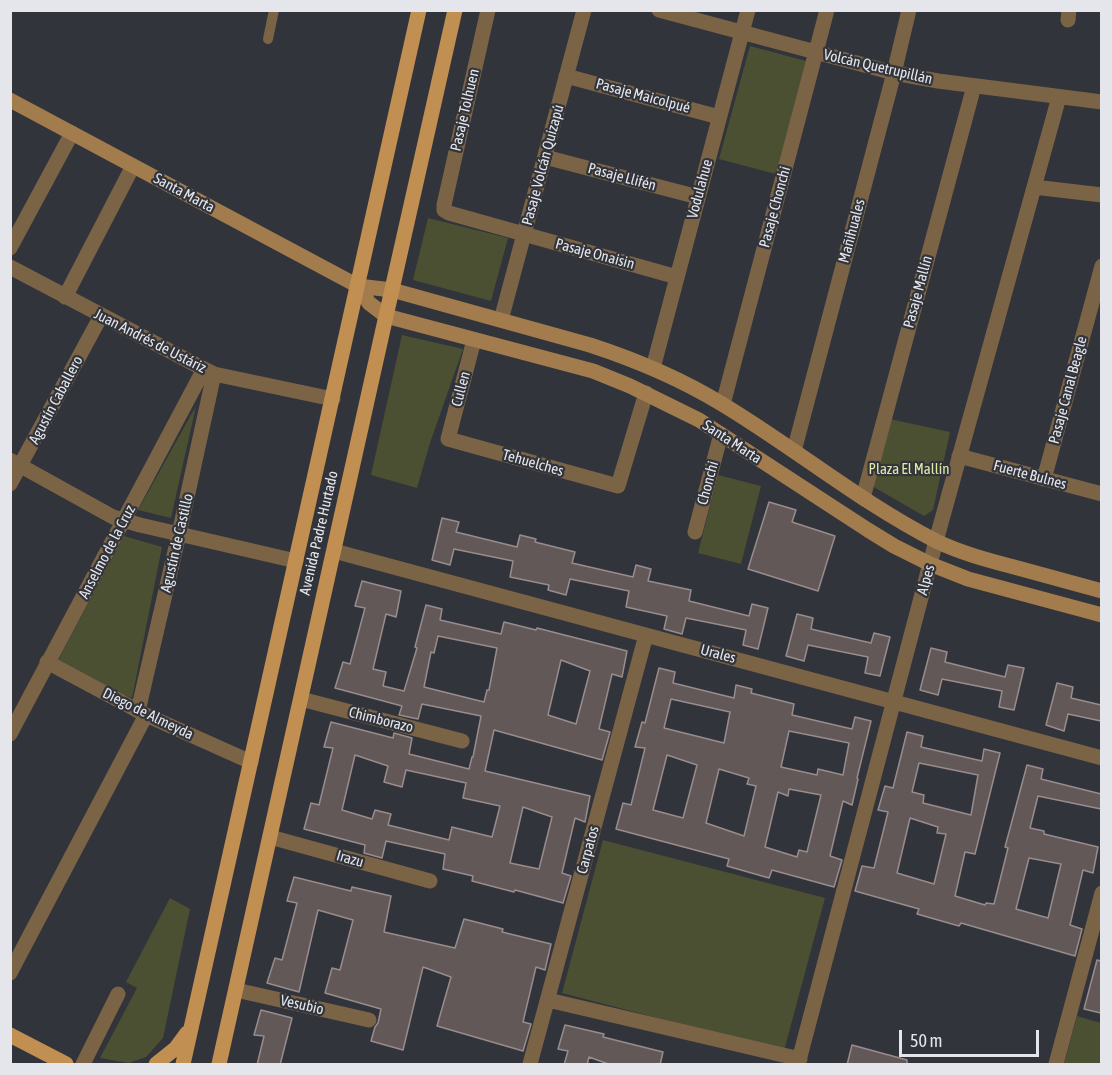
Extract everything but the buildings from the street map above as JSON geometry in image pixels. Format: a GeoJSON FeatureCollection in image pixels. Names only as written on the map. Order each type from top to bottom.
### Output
{"type":"FeatureCollection","features":[{"type":"Feature","properties":{"kind":"main road","name":"Avenida Padre Hurtado"},"geometry":{"type":"LineString","coordinates":[[183,1065],[419,10]]}},
{"type":"Feature","properties":{"kind":"main road","name":"Avenida Padre Hurtado"},"geometry":{"type":"LineString","coordinates":[[219,1065],[455,10]]}},
{"type":"Feature","properties":{"kind":"main road"},"geometry":{"type":"LineString","coordinates":[[156,1065],[176,1048],[192,1025]]}},
{"type":"Feature","properties":{"kind":"main road"},"geometry":{"type":"LineString","coordinates":[[10,1035],[66,1065]]}},
{"type":"Feature","properties":{"kind":"street","name":"Pasaje Tolhuen"},"geometry":{"type":"LineString","coordinates":[[444,210],[488,10]]}},
{"type":"Feature","properties":{"kind":"street","name":"Pasaje Volcán Quizapú"},"geometry":{"type":"LineString","coordinates":[[501,320],[584,10]]}},
{"type":"Feature","properties":{"kind":"street","name":"Vodulahue"},"geometry":{"type":"LineString","coordinates":[[653,368],[748,10]]}},
{"type":"Feature","properties":{"kind":"street","name":"Pasaje Chonchi"},"geometry":{"type":"LineString","coordinates":[[723,404],[826,10]]}},
{"type":"Feature","properties":{"kind":"street","name":"Mañihuales"},"geometry":{"type":"LineString","coordinates":[[794,451],[909,10]]}},
{"type":"Feature","properties":{"kind":"street","name":"Volcán Quetrupillán"},"geometry":{"type":"LineString","coordinates":[[663,11],[894,73],[938,81],[1101,102]]}},
{"type":"Feature","properties":{"kind":"street","name":"Pasaje Maicolpué"},"geometry":{"type":"LineString","coordinates":[[567,76],[719,117]]}},
{"type":"Feature","properties":{"kind":"street","name":"Pasaje Mallín"},"geometry":{"type":"LineString","coordinates":[[863,498],[974,86]]}},
{"type":"Feature","properties":{"kind":"street","name":"Alpes"},"geometry":{"type":"LineString","coordinates":[[799,1062],[936,541],[1059,97]]}},
{"type":"Feature","properties":{"kind":"street","name":"Santa Marta"},"geometry":{"type":"LineString","coordinates":[[10,100],[358,286],[392,290],[501,320],[599,348],[653,368],[723,404],[863,498],[936,541],[977,557],[1101,591]]}},
{"type":"Feature","properties":{"kind":"street"},"geometry":{"type":"LineString","coordinates":[[10,248],[72,133]]}},
{"type":"Feature","properties":{"kind":"street","name":"Pasaje Llifén"},"geometry":{"type":"LineString","coordinates":[[545,157],[698,197]]}},
{"type":"Feature","properties":{"kind":"street"},"geometry":{"type":"LineString","coordinates":[[65,297],[133,166]]}},
{"type":"Feature","properties":{"kind":"street"},"geometry":{"type":"LineString","coordinates":[[1034,187],[1101,195]]}},
{"type":"Feature","properties":{"kind":"street","name":"Pasaje Onaisin"},"geometry":{"type":"LineString","coordinates":[[444,210],[524,235],[677,277]]}},
{"type":"Feature","properties":{"kind":"street","name":"Pasaje Canal Beagle"},"geometry":{"type":"LineString","coordinates":[[1044,479],[1101,266]]}},
{"type":"Feature","properties":{"kind":"street","name":"Juan Andrés de Ustáriz"},"geometry":{"type":"LineString","coordinates":[[10,267],[209,371],[333,399]]}},
{"type":"Feature","properties":{"kind":"street","name":"Santa Marta"},"geometry":{"type":"LineString","coordinates":[[358,286],[369,303],[386,316],[593,371],[646,393],[721,434],[868,530],[930,564],[968,579],[1101,615]]}},
{"type":"Feature","properties":{"kind":"street","name":"Agustín Caballero"},"geometry":{"type":"LineString","coordinates":[[10,484],[15,463],[101,316]]}},
{"type":"Feature","properties":{"kind":"street","name":"Cullen"},"geometry":{"type":"LineString","coordinates":[[448,439],[474,340]]}},
{"type":"Feature","properties":{"kind":"street","name":"Anselmo de la Cruz"},"geometry":{"type":"LineString","coordinates":[[10,734],[124,520],[209,371]]}},
{"type":"Feature","properties":{"kind":"street","name":"Agustín de Castillo"},"geometry":{"type":"LineString","coordinates":[[10,973],[142,713],[179,534],[209,371]]}},
{"type":"Feature","properties":{"kind":"street","name":"Tehuelches"},"geometry":{"type":"LineString","coordinates":[[448,439],[618,486],[646,393]]}},
{"type":"Feature","properties":{"kind":"street","name":"Chonchi"},"geometry":{"type":"LineString","coordinates":[[695,532],[721,434]]}},
{"type":"Feature","properties":{"kind":"street","name":"Fuerte Bulnes"},"geometry":{"type":"LineString","coordinates":[[960,456],[1101,494]]}},
{"type":"Feature","properties":{"kind":"street"},"geometry":{"type":"LineString","coordinates":[[15,463],[124,520],[296,561]]}},
{"type":"Feature","properties":{"kind":"street","name":"Urales"},"geometry":{"type":"LineString","coordinates":[[334,551],[1101,758]]}},
{"type":"Feature","properties":{"kind":"street","name":"Carpatos"},"geometry":{"type":"LineString","coordinates":[[530,1065],[646,635]]}},
{"type":"Feature","properties":{"kind":"street","name":"Diego de Almeyda"},"geometry":{"type":"LineString","coordinates":[[48,662],[142,713],[251,762]]}},
{"type":"Feature","properties":{"kind":"street","name":"Chimborazo"},"geometry":{"type":"LineString","coordinates":[[301,699],[462,741]]}},
{"type":"Feature","properties":{"kind":"street","name":"Irazu"},"geometry":{"type":"LineString","coordinates":[[270,837],[430,881]]}},
{"type":"Feature","properties":{"kind":"street"},"geometry":{"type":"LineString","coordinates":[[1056,1065],[1101,893]]}},
{"type":"Feature","properties":{"kind":"street","name":"Vesubio"},"geometry":{"type":"LineString","coordinates":[[236,990],[369,1020]]}},
{"type":"Feature","properties":{"kind":"street"},"geometry":{"type":"LineString","coordinates":[[83,1065],[118,994]]}},
{"type":"Feature","properties":{"kind":"street"},"geometry":{"type":"LineString","coordinates":[[548,1000],[799,1062]]}},
{"type":"Feature","properties":{"kind":"lane"},"geometry":{"type":"LineString","coordinates":[[268,39],[274,10]]}},
{"type":"Feature","properties":{"kind":"green space"},"geometry":{"type":"Polygon","coordinates":[[[750,46],[810,62],[779,175],[719,159],[750,46]]]}},
{"type":"Feature","properties":{"kind":"green space"},"geometry":{"type":"Polygon","coordinates":[[[428,218],[508,238],[491,301],[413,280],[428,218]]]}},
{"type":"Feature","properties":{"kind":"green space"},"geometry":{"type":"Polygon","coordinates":[[[402,335],[463,349],[417,488],[371,475],[402,335]]]}},
{"type":"Feature","properties":{"kind":"green space"},"geometry":{"type":"Polygon","coordinates":[[[196,406],[171,518],[138,510],[196,406]]]}},
{"type":"Feature","properties":{"kind":"green space","name":"Plaza El Mallín"},"geometry":{"type":"Polygon","coordinates":[[[890,419],[950,432],[933,510],[924,516],[872,486],[890,419]]]}},
{"type":"Feature","properties":{"kind":"green space"},"geometry":{"type":"Polygon","coordinates":[[[718,475],[761,486],[741,564],[698,553],[718,475]]]}},
{"type":"Feature","properties":{"kind":"green space"},"geometry":{"type":"Polygon","coordinates":[[[124,536],[162,547],[132,698],[54,668],[124,536]]]}},
{"type":"Feature","properties":{"kind":"green space"},"geometry":{"type":"Polygon","coordinates":[[[603,840],[825,898],[784,1051],[562,993],[603,840]]]}},
{"type":"Feature","properties":{"kind":"green space"},"geometry":{"type":"Polygon","coordinates":[[[170,898],[190,909],[163,1038],[146,1057],[129,1063],[100,1058],[137,988],[126,982],[170,898]]]}},
{"type":"Feature","properties":{"kind":"green space"},"geometry":{"type":"Polygon","coordinates":[[[1077,1016],[1101,1023],[1101,1064],[1064,1064],[1077,1016]]]}}]}
